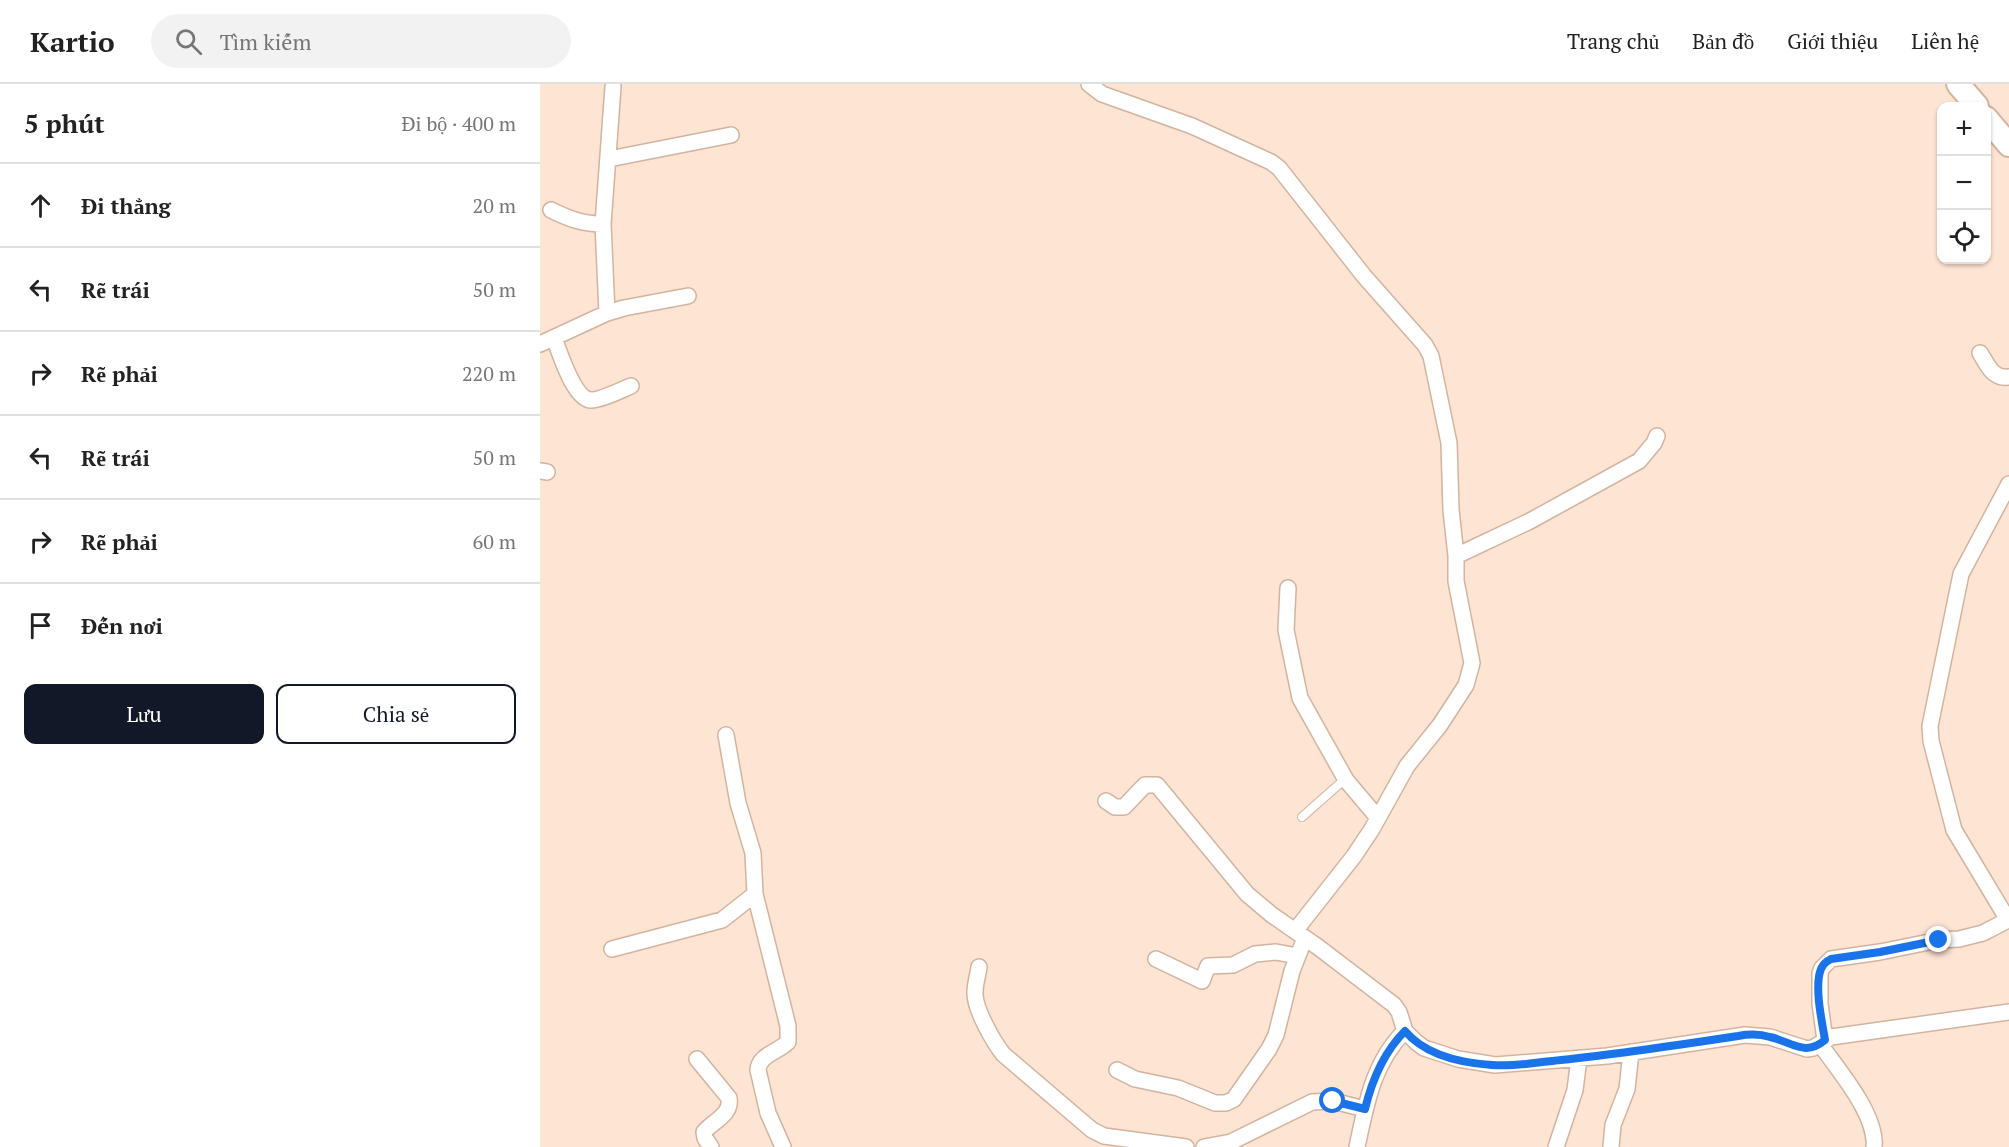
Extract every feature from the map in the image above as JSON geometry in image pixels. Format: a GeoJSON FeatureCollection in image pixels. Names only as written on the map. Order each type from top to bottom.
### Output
{"type":"FeatureCollection","features":[{"type":"Feature","properties":{"kind":"street"},"geometry":{"type":"LineString","coordinates":[[1089,84],[1102,94],[1192,126],[1271,162],[1279,168],[1364,276],[1425,345],[1435,369],[1449,443],[1456,581],[1472,663],[1466,685],[1440,725],[1407,766],[1354,856],[1300,935],[1297,956],[1276,1035],[1269,1049],[1234,1098],[1226,1103],[1215,1102],[1178,1088],[1135,1079],[1117,1070]]}},
{"type":"Feature","properties":{"kind":"street"},"geometry":{"type":"LineString","coordinates":[[1958,84],[1974,102]]}},
{"type":"Feature","properties":{"kind":"street"},"geometry":{"type":"LineString","coordinates":[[607,313],[603,224],[613,87]]}},
{"type":"Feature","properties":{"kind":"street"},"geometry":{"type":"LineString","coordinates":[[1991,124],[2009,145]]}},
{"type":"Feature","properties":{"kind":"street"},"geometry":{"type":"LineString","coordinates":[[609,159],[731,135]]}},
{"type":"Feature","properties":{"kind":"street"},"geometry":{"type":"LineString","coordinates":[[551,210],[571,220],[587,224],[603,224]]}},
{"type":"Feature","properties":{"kind":"street"},"geometry":{"type":"LineString","coordinates":[[631,386],[589,400],[581,395],[573,385],[547,341],[607,313],[688,296]]}},
{"type":"Feature","properties":{"kind":"street"},"geometry":{"type":"LineString","coordinates":[[1980,352],[1992,373],[1998,377],[2009,378]]}},
{"type":"Feature","properties":{"kind":"street"},"geometry":{"type":"LineString","coordinates":[[1456,556],[1530,521],[1639,461],[1657,436]]}},
{"type":"Feature","properties":{"kind":"street"},"geometry":{"type":"LineString","coordinates":[[1874,1147],[1872,1129],[1867,1116],[1823,1042],[1820,973],[1831,959],[1939,940],[1959,939],[1983,933],[2009,920],[1954,830],[1931,741],[1930,726],[1961,574],[2009,484]]}},
{"type":"Feature","properties":{"kind":"street"},"geometry":{"type":"LineString","coordinates":[[1288,588],[1286,630],[1300,698],[1345,778],[1378,818]]}},
{"type":"Feature","properties":{"kind":"street"},"geometry":{"type":"LineString","coordinates":[[726,735],[738,803],[753,853],[755,894],[789,1035],[788,1042],[763,1059],[758,1070],[768,1113],[783,1147]]}},
{"type":"Feature","properties":{"kind":"street"},"geometry":{"type":"LineString","coordinates":[[1106,801],[1115,807],[1124,807],[1145,785],[1157,785],[1247,894],[1394,1005],[1399,1012],[1405,1031],[1416,1042],[1424,1048],[1477,1064],[1513,1065],[1579,1058],[1745,1035],[1770,1037],[1807,1049],[1831,1037],[2009,1012]]}},
{"type":"Feature","properties":{"kind":"street"},"geometry":{"type":"LineString","coordinates":[[612,949],[722,920],[755,894]]}},
{"type":"Feature","properties":{"kind":"street"},"geometry":{"type":"LineString","coordinates":[[1156,959],[1202,981],[1208,966],[1233,965],[1255,954],[1276,952],[1297,956]]}},
{"type":"Feature","properties":{"kind":"street"},"geometry":{"type":"LineString","coordinates":[[979,968],[975,992],[976,1002],[1003,1054],[1092,1130],[1104,1136],[1186,1147]]}},
{"type":"Feature","properties":{"kind":"street"},"geometry":{"type":"LineString","coordinates":[[1357,1147],[1374,1080],[1388,1049],[1405,1031]]}},
{"type":"Feature","properties":{"kind":"street"},"geometry":{"type":"LineString","coordinates":[[1611,1147],[1613,1125],[1627,1089],[1631,1052]]}},
{"type":"Feature","properties":{"kind":"street"},"geometry":{"type":"LineString","coordinates":[[1556,1147],[1575,1090],[1579,1058]]}},
{"type":"Feature","properties":{"kind":"street"},"geometry":{"type":"LineString","coordinates":[[697,1059],[729,1098],[730,1103],[728,1110],[704,1132],[711,1147]]}},
{"type":"Feature","properties":{"kind":"street"},"geometry":{"type":"LineString","coordinates":[[1204,1147],[1232,1143],[1312,1102],[1333,1101],[1365,1109]]}},
{"type":"Feature","properties":{"kind":"lane"},"geometry":{"type":"LineString","coordinates":[[1302,817],[1345,778]]}},
{"type":"Feature","properties":{"kind":"route"},"geometry":{"type":"LineString","coordinates":[[1333,1101],[1365,1109],[1374,1080],[1388,1049],[1405,1031],[1424,1048],[1477,1064],[1495,1065],[1607,1056],[1745,1035],[1770,1037],[1801,1048],[1813,1048],[1825,1040],[1819,988],[1820,973],[1826,963],[1831,959],[1939,940]]}}]}
